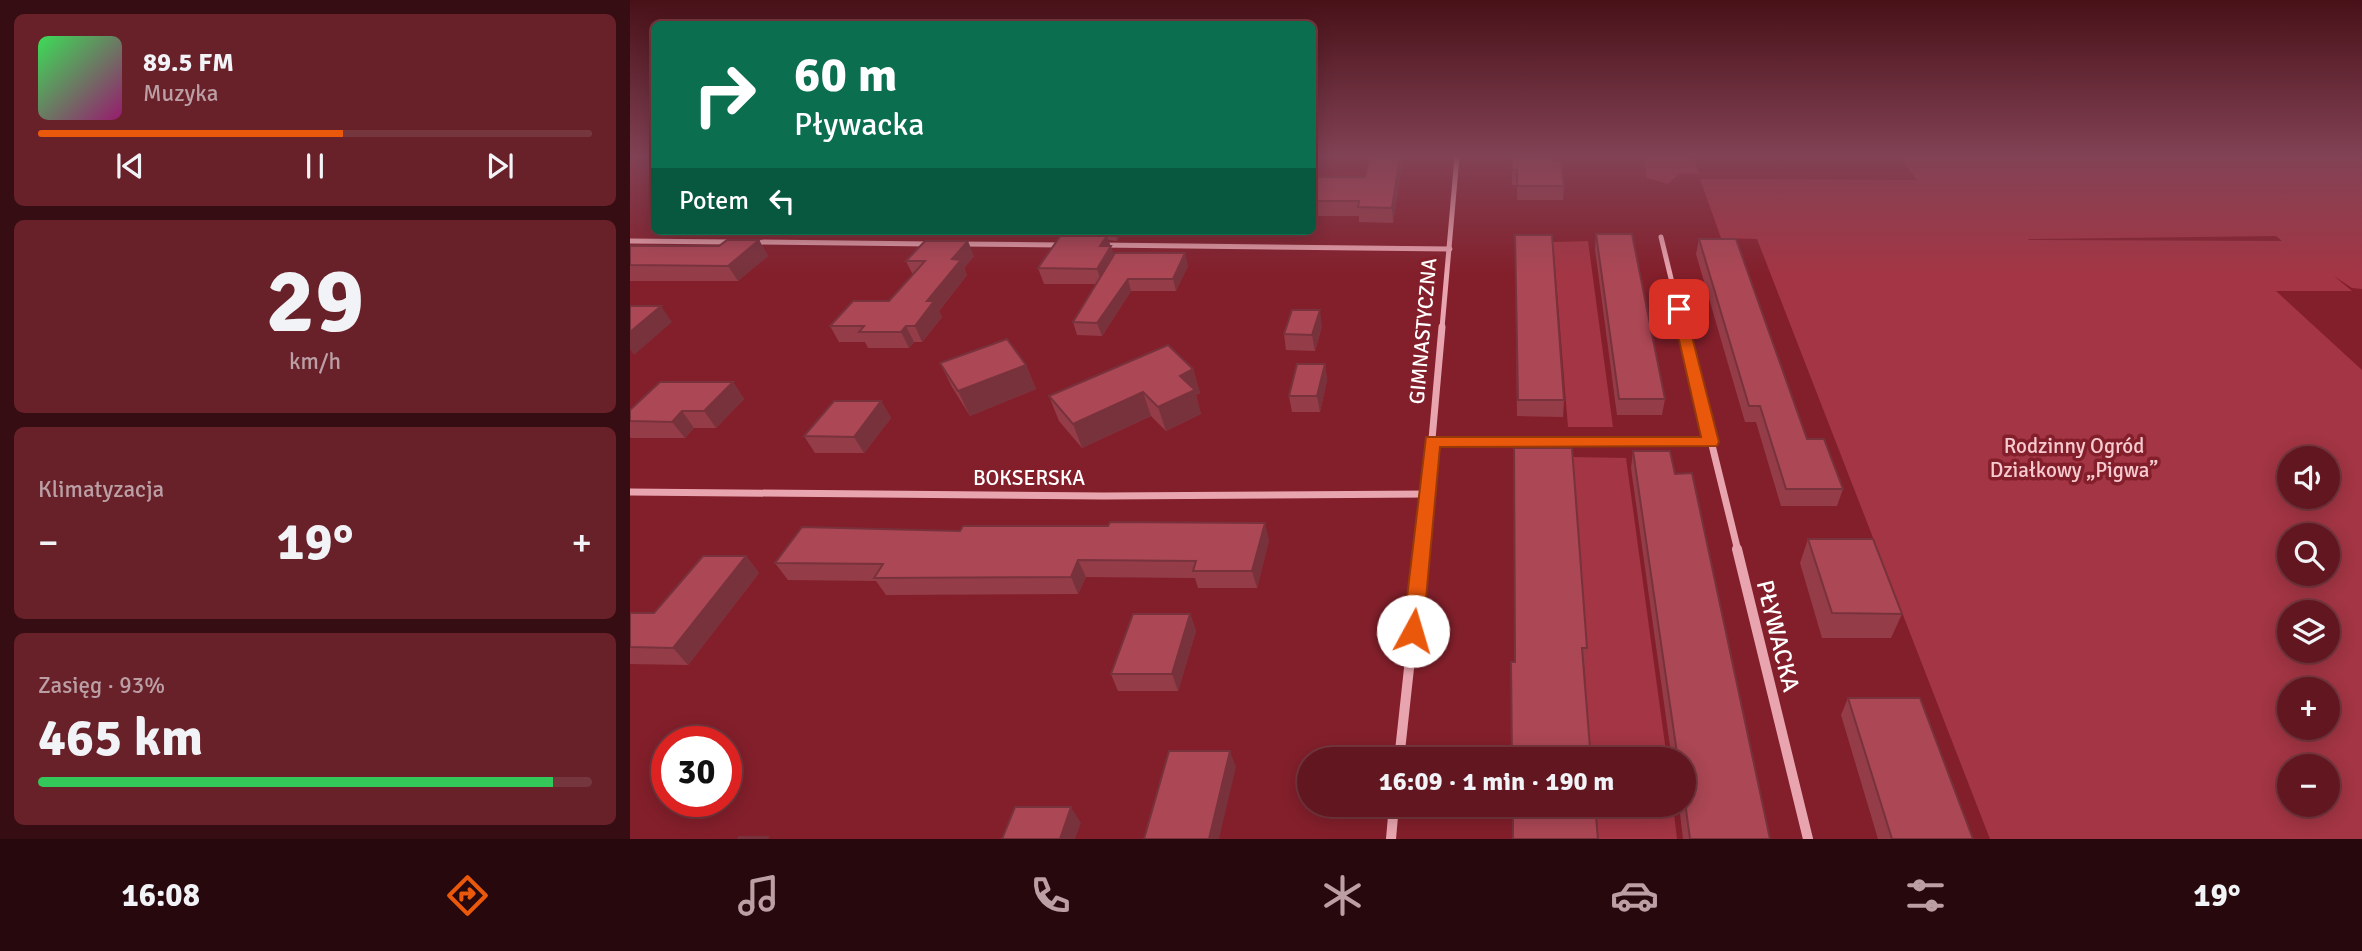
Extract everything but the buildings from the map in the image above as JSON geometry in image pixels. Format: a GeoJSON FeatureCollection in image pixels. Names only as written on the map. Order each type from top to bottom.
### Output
{"type":"FeatureCollection","features":[{"type":"Feature","properties":{"kind":"street","name":"GIMNASTYCZNA"},"geometry":{"type":"LineString","coordinates":[[1400,747],[1428,494],[1454,196]]}},
{"type":"Feature","properties":{"kind":"street","name":"PŁYWACKA"},"geometry":{"type":"LineString","coordinates":[[1661,236],[1808,839]]}},
{"type":"Feature","properties":{"kind":"street"},"geometry":{"type":"LineString","coordinates":[[630,241],[936,244]]}},
{"type":"Feature","properties":{"kind":"street"},"geometry":{"type":"LineString","coordinates":[[950,244],[1076,245]]}},
{"type":"Feature","properties":{"kind":"street"},"geometry":{"type":"LineString","coordinates":[[1090,245],[1450,248]]}},
{"type":"Feature","properties":{"kind":"street"},"geometry":{"type":"LineString","coordinates":[[1432,441],[1711,442]]}},
{"type":"Feature","properties":{"kind":"street","name":"BOKSERSKA"},"geometry":{"type":"LineString","coordinates":[[630,492],[1102,496],[1428,494]]}},
{"type":"Feature","properties":{"kind":"street"},"geometry":{"type":"LineString","coordinates":[[1391,839],[1393,817]]}},
{"type":"Feature","properties":{"kind":"green space","name":"Rodzinny Ogród Działkowy „Pigwa”"},"geometry":{"type":"Polygon","coordinates":[[[1706,196],[2362,196],[2362,289],[2352,288],[2334,276],[2352,291],[2276,291],[2362,370],[2362,839],[1990,839],[1757,239],[1721,238],[1706,196]],[[2276,236],[2028,240],[2282,241],[2276,236]]]}},
{"type":"Feature","properties":{"kind":"green space"},"geometry":{"type":"Polygon","coordinates":[[[1588,241],[1613,427],[1568,427],[1553,242],[1588,241]]]}},
{"type":"Feature","properties":{"kind":"green space"},"geometry":{"type":"Polygon","coordinates":[[[1572,457],[1626,458],[1665,747],[1589,747],[1572,457]]]}},
{"type":"Feature","properties":{"kind":"green space"},"geometry":{"type":"Polygon","coordinates":[[[1593,817],[1674,817],[1677,839],[1594,839],[1593,817]]]}},
{"type":"Feature","properties":{"kind":"route"},"geometry":{"type":"LineString","coordinates":[[1413,631],[1432,441],[1711,442],[1679,309]]}}]}
